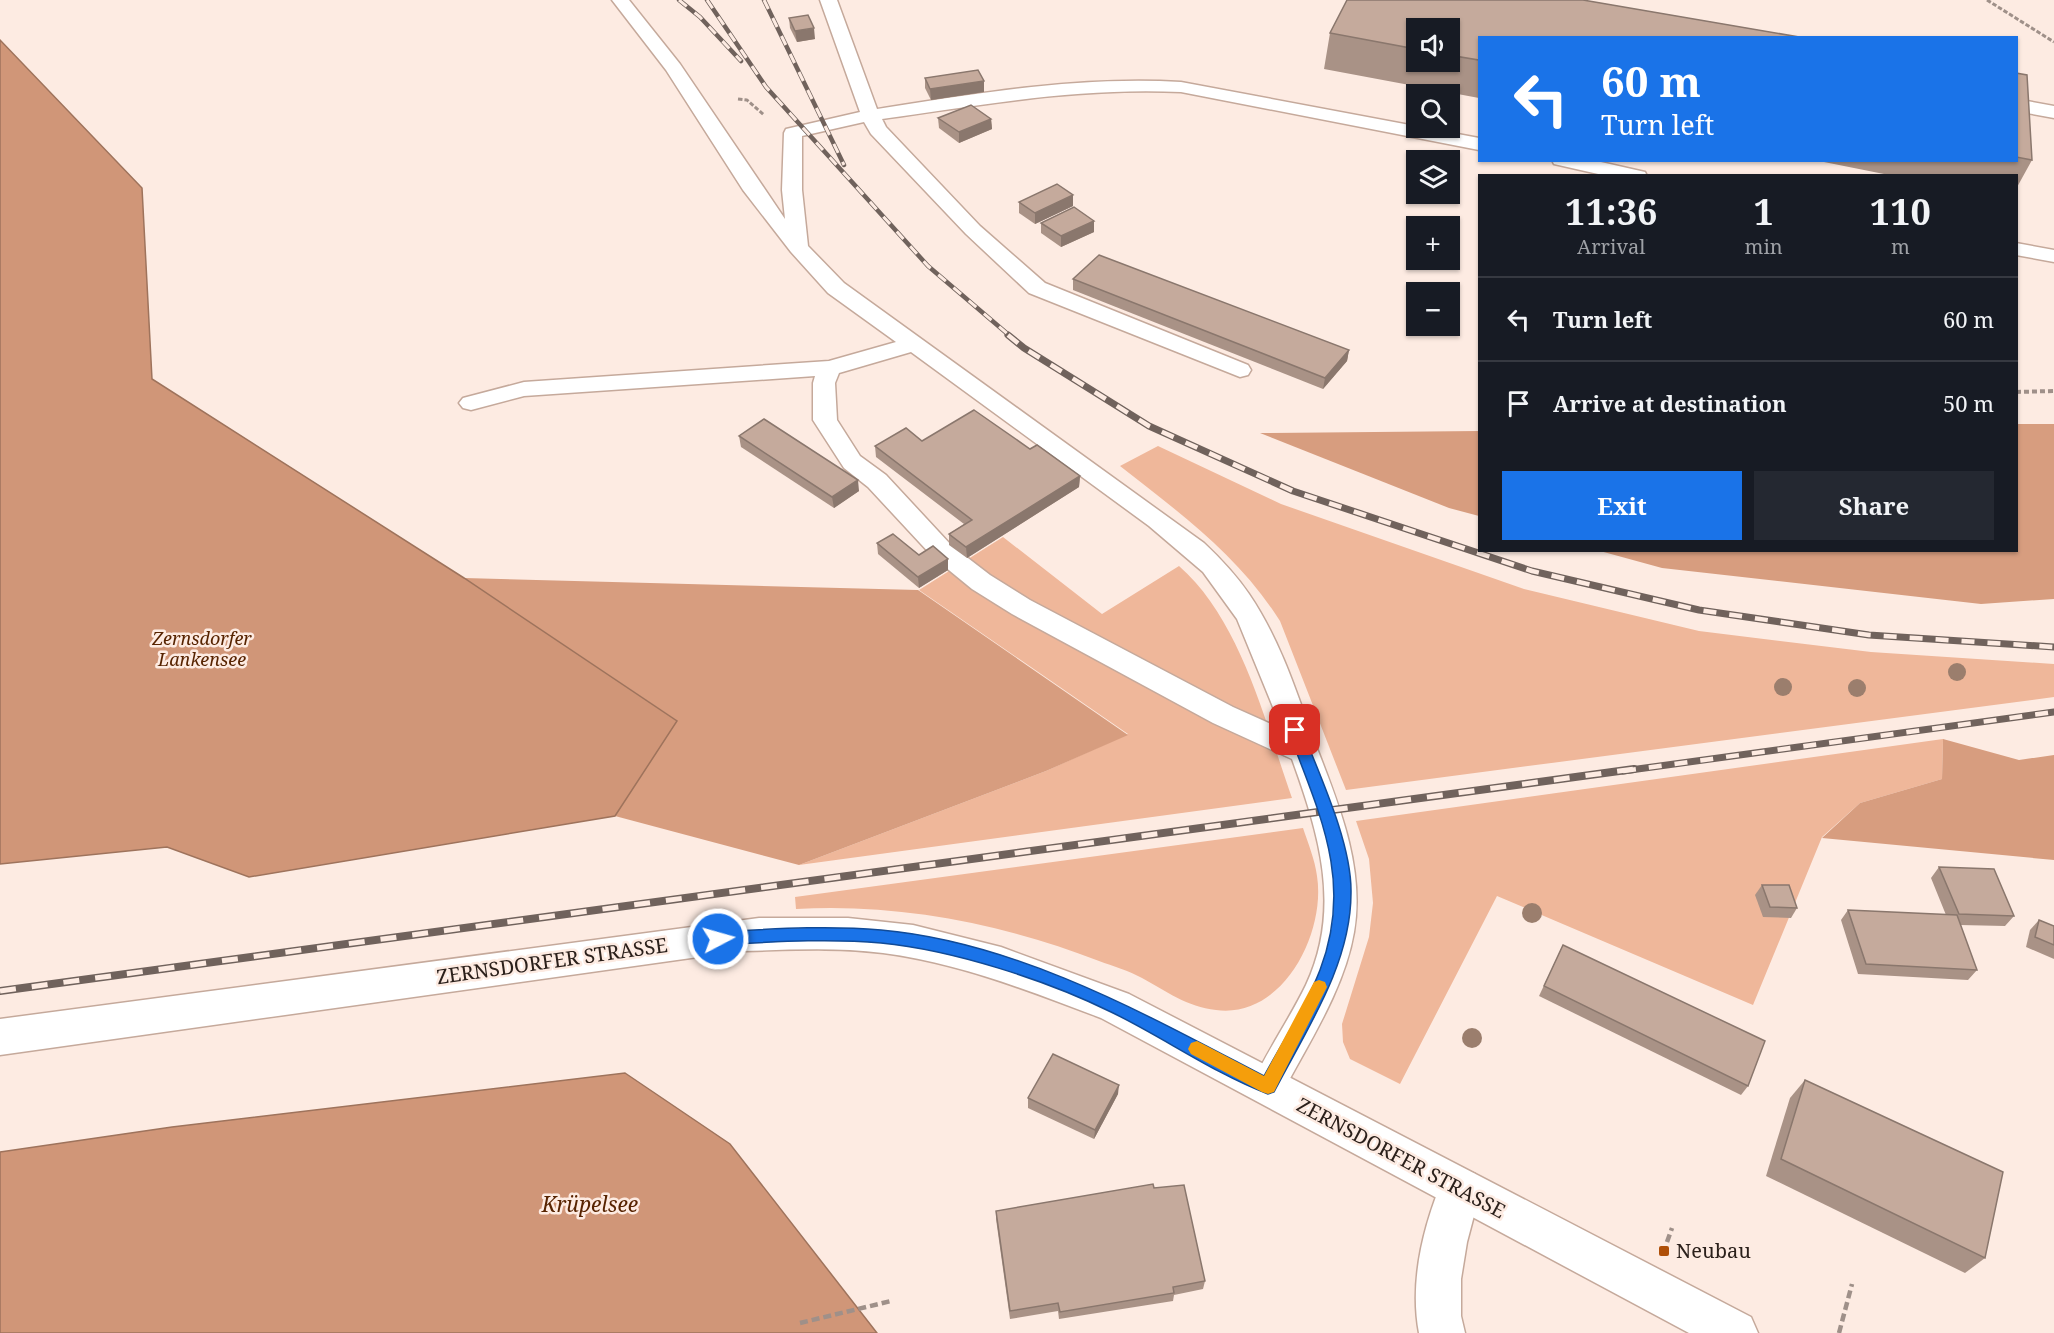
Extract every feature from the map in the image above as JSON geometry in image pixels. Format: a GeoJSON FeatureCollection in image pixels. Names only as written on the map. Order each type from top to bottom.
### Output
{"type":"FeatureCollection","features":[{"type":"Feature","properties":{"kind":"street","name":"ZERNSDORFER STRASSE"},"geometry":{"type":"LineString","coordinates":[[0,1036],[741,935],[882,936],[960,951],[1036,975],[1115,1006],[1735,1333]]}},
{"type":"Feature","properties":{"kind":"street"},"geometry":{"type":"LineString","coordinates":[[1442,1333],[1437,1316],[1443,1245],[1460,1189]]}},
{"type":"Feature","properties":{"kind":"lane"},"geometry":{"type":"LineString","coordinates":[[620,0],[645,27],[755,193],[798,248],[836,288],[1158,520],[1220,574],[1241,603],[1259,640],[1303,751],[1339,858],[1344,892],[1339,934],[1327,972],[1268,1086]]}},
{"type":"Feature","properties":{"kind":"lane"},"geometry":{"type":"LineString","coordinates":[[829,0],[870,115],[878,130],[974,230],[1037,288],[1240,370]]}},
{"type":"Feature","properties":{"kind":"lane"},"geometry":{"type":"LineString","coordinates":[[798,248],[792,190],[793,133],[870,115],[1085,86],[1156,85],[1181,87],[1478,144]]}},
{"type":"Feature","properties":{"kind":"lane"},"geometry":{"type":"LineString","coordinates":[[2018,105],[2054,112]]}},
{"type":"Feature","properties":{"kind":"lane"},"geometry":{"type":"LineString","coordinates":[[1572,162],[1628,174]]}},
{"type":"Feature","properties":{"kind":"lane"},"geometry":{"type":"LineString","coordinates":[[2018,249],[2054,256]]}},
{"type":"Feature","properties":{"kind":"lane"},"geometry":{"type":"LineString","coordinates":[[471,403],[524,389],[830,368],[914,344]]}},
{"type":"Feature","properties":{"kind":"lane"},"geometry":{"type":"LineString","coordinates":[[830,368],[824,383],[825,420],[852,462],[877,481],[942,551],[981,582],[1022,608],[1223,715],[1303,751]]}},
{"type":"Feature","properties":{"kind":"path"},"geometry":{"type":"LineString","coordinates":[[1987,0],[2054,42]]}},
{"type":"Feature","properties":{"kind":"path"},"geometry":{"type":"LineString","coordinates":[[2018,392],[2054,392]]}},
{"type":"Feature","properties":{"kind":"path"},"geometry":{"type":"LineString","coordinates":[[1839,1333],[1852,1284]]}},
{"type":"Feature","properties":{"kind":"path"},"geometry":{"type":"LineString","coordinates":[[800,1323],[891,1300]]}},
{"type":"Feature","properties":{"kind":"shaded area"},"geometry":{"type":"Polygon","coordinates":[[[2018,424],[2054,424],[2054,599],[1981,604],[1662,568],[1604,552],[2018,552],[2018,424]]]}},
{"type":"Feature","properties":{"kind":"shaded area"},"geometry":{"type":"Polygon","coordinates":[[[1478,431],[1478,516],[1449,508],[1260,433],[1478,431]]]}},
{"type":"Feature","properties":{"kind":"shaded area"},"geometry":{"type":"Polygon","coordinates":[[[1158,446],[1281,504],[1524,589],[1699,631],[1871,652],[2054,664],[2054,697],[1346,790],[1280,621],[1264,598],[1246,576],[1207,537],[1120,466],[1158,446]]]}},
{"type":"Feature","properties":{"kind":"shaded area"},"geometry":{"type":"Polygon","coordinates":[[[1003,537],[1102,614],[1179,566],[1201,588],[1235,643],[1261,705],[1292,798],[799,865],[1046,771],[1128,734],[919,590],[1003,537]]]}},
{"type":"Feature","properties":{"kind":"shaded area"},"geometry":{"type":"Polygon","coordinates":[[[464,578],[918,590],[1128,735],[1046,771],[799,865],[615,816],[676,720],[464,578]]]}},
{"type":"Feature","properties":{"kind":"shaded area"},"geometry":{"type":"Polygon","coordinates":[[[1943,739],[1942,779],[1860,803],[1822,837],[1753,1005],[1497,896],[1400,1084],[1350,1059],[1343,1042],[1342,1024],[1369,937],[1373,903],[1369,859],[1356,821],[1943,739]]]}},
{"type":"Feature","properties":{"kind":"shaded area"},"geometry":{"type":"Polygon","coordinates":[[[1943,739],[2019,760],[2054,755],[2054,860],[1822,838],[1860,803],[1942,779],[1943,739]]]}},
{"type":"Feature","properties":{"kind":"shaded area"},"geometry":{"type":"Polygon","coordinates":[[[1303,828],[1316,870],[1318,898],[1307,946],[1295,968],[1280,987],[1261,1001],[1240,1009],[1216,1010],[1196,1006],[1121,969],[1026,936],[988,927],[912,913],[873,909],[796,909],[795,897],[1303,828]]]}},
{"type":"Feature","properties":{"kind":"water","name":"Zernsdorfer Lankensee"},"geometry":{"type":"Polygon","coordinates":[[[0,40],[142,188],[152,379],[464,578],[677,721],[615,816],[249,877],[167,847],[0,864],[0,40]]]}},
{"type":"Feature","properties":{"kind":"water","name":"Krüpelsee"},"geometry":{"type":"Polygon","coordinates":[[[625,1073],[730,1144],[877,1333],[0,1333],[0,1152],[172,1127],[625,1073]]]}},
{"type":"Feature","properties":{"kind":"building"},"geometry":{"type":"Polygon","coordinates":[[[1347,0],[1583,0],[1793,36],[1478,36],[1478,60],[1460,57],[1460,18],[1406,18],[1406,47],[1330,33],[1347,0]]]}},
{"type":"Feature","properties":{"kind":"building"},"geometry":{"type":"Polygon","coordinates":[[[808,15],[814,28],[795,31],[789,18],[808,15]]]}},
{"type":"Feature","properties":{"kind":"building"},"geometry":{"type":"Polygon","coordinates":[[[978,70],[984,81],[930,89],[925,78],[978,70]]]}},
{"type":"Feature","properties":{"kind":"building"},"geometry":{"type":"Polygon","coordinates":[[[2018,73],[2027,75],[2032,160],[2018,157],[2018,73]]]}},
{"type":"Feature","properties":{"kind":"building"},"geometry":{"type":"Polygon","coordinates":[[[971,105],[991,119],[959,132],[938,118],[971,105]]]}},
{"type":"Feature","properties":{"kind":"building"},"geometry":{"type":"Polygon","coordinates":[[[1057,184],[1073,195],[1035,213],[1019,202],[1057,184]]]}},
{"type":"Feature","properties":{"kind":"building"},"geometry":{"type":"Polygon","coordinates":[[[1074,207],[1094,221],[1061,236],[1041,223],[1074,207]]]}},
{"type":"Feature","properties":{"kind":"building"},"geometry":{"type":"Polygon","coordinates":[[[1099,255],[1349,350],[1325,378],[1073,279],[1099,255]]]}},
{"type":"Feature","properties":{"kind":"building"},"geometry":{"type":"Polygon","coordinates":[[[974,410],[1030,449],[1037,445],[1080,476],[966,547],[949,534],[972,520],[875,446],[906,428],[922,441],[974,410]]]}},
{"type":"Feature","properties":{"kind":"building"},"geometry":{"type":"Polygon","coordinates":[[[764,419],[858,480],[832,497],[739,436],[764,419]]]}},
{"type":"Feature","properties":{"kind":"building"},"geometry":{"type":"Polygon","coordinates":[[[893,534],[919,555],[933,546],[948,559],[918,577],[877,543],[893,534]]]}},
{"type":"Feature","properties":{"kind":"building"},"geometry":{"type":"Polygon","coordinates":[[[1939,867],[1994,869],[2014,916],[1959,914],[1939,867]]]}},
{"type":"Feature","properties":{"kind":"building"},"geometry":{"type":"Polygon","coordinates":[[[1762,885],[1789,885],[1797,908],[1770,907],[1762,885]]]}},
{"type":"Feature","properties":{"kind":"building"},"geometry":{"type":"Polygon","coordinates":[[[1848,910],[1957,915],[1977,970],[1866,964],[1848,910]]]}},
{"type":"Feature","properties":{"kind":"building"},"geometry":{"type":"Polygon","coordinates":[[[2039,920],[2054,926],[2054,945],[2035,937],[2039,920]]]}},
{"type":"Feature","properties":{"kind":"building"},"geometry":{"type":"Polygon","coordinates":[[[1563,945],[1765,1041],[1748,1086],[1544,986],[1563,945]]]}},
{"type":"Feature","properties":{"kind":"building"},"geometry":{"type":"Polygon","coordinates":[[[1053,1054],[1119,1085],[1095,1130],[1028,1098],[1053,1054]]]}},
{"type":"Feature","properties":{"kind":"building"},"geometry":{"type":"Polygon","coordinates":[[[1805,1080],[2003,1172],[1985,1258],[1781,1159],[1805,1080]]]}},
{"type":"Feature","properties":{"kind":"building"},"geometry":{"type":"Polygon","coordinates":[[[1153,1184],[1154,1188],[1184,1185],[1205,1281],[1173,1287],[1174,1293],[1060,1312],[1058,1303],[1010,1311],[996,1211],[1153,1184]]]}},
{"type":"Feature","properties":{"kind":"railway"},"geometry":{"type":"LineString","coordinates":[[679,0],[700,17],[741,61]]}},
{"type":"Feature","properties":{"kind":"railway"},"geometry":{"type":"LineString","coordinates":[[707,0],[766,87],[928,266],[1010,336]]}},
{"type":"Feature","properties":{"kind":"railway"},"geometry":{"type":"LineString","coordinates":[[764,0],[844,165]]}},
{"type":"Feature","properties":{"kind":"railway"},"geometry":{"type":"LineString","coordinates":[[1008,335],[1024,348],[1149,426],[1293,491],[1532,571],[1699,610],[1869,635],[2054,647]]}},
{"type":"Feature","properties":{"kind":"railway"},"geometry":{"type":"LineString","coordinates":[[1623,771],[2054,712]]}},
{"type":"Feature","properties":{"kind":"railway"},"geometry":{"type":"LineString","coordinates":[[0,991],[1634,769]]}},
{"type":"Feature","properties":{"kind":"slow traffic"},"geometry":{"type":"LineString","coordinates":[[1197,1049],[1268,1086],[1319,987]]}},
{"type":"Feature","properties":{"kind":"place","name":"Neubau"},"geometry":{"type":"Point","coordinates":[1664,1251]}},
{"type":"Feature","properties":{"kind":"route"},"geometry":{"type":"LineString","coordinates":[[718,939],[741,935],[812,933],[882,936],[960,951],[1036,975],[1115,1006],[1268,1086],[1327,972],[1339,934],[1344,892],[1339,858],[1325,810],[1295,730]]}}]}
